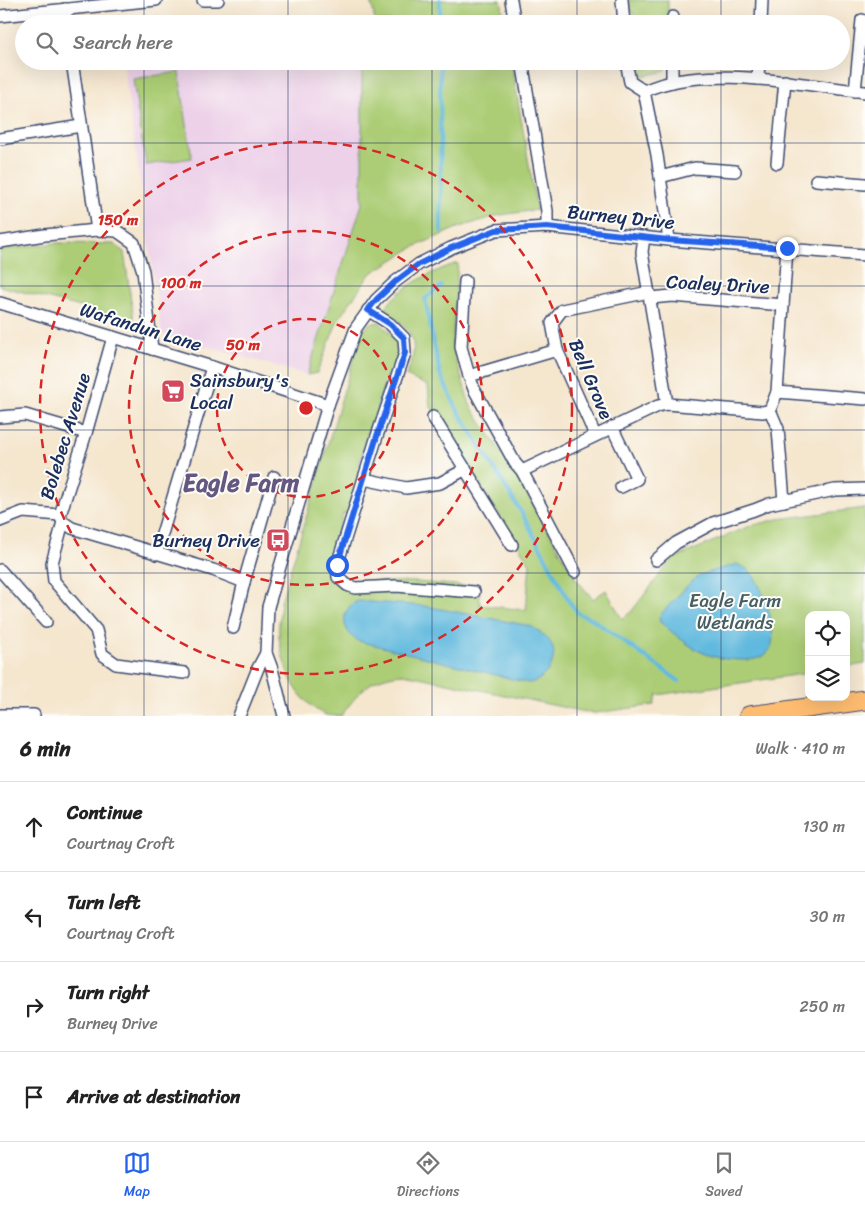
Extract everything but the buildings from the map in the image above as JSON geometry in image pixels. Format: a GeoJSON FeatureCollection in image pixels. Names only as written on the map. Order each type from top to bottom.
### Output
{"type":"FeatureCollection","features":[{"type":"Feature","properties":{"kind":"highway"},"geometry":{"type":"LineString","coordinates":[[749,716],[865,700]]}},
{"type":"Feature","properties":{"kind":"street"},"geometry":{"type":"LineString","coordinates":[[0,16],[65,9],[90,3],[156,0]]}},
{"type":"Feature","properties":{"kind":"street"},"geometry":{"type":"LineString","coordinates":[[203,0],[218,0]]}},
{"type":"Feature","properties":{"kind":"street"},"geometry":{"type":"LineString","coordinates":[[511,0],[514,15]]}},
{"type":"Feature","properties":{"kind":"street"},"geometry":{"type":"LineString","coordinates":[[622,0],[623,15]]}},
{"type":"Feature","properties":{"kind":"street"},"geometry":{"type":"LineString","coordinates":[[761,15],[762,0]]}},
{"type":"Feature","properties":{"kind":"street"},"geometry":{"type":"LineString","coordinates":[[65,9],[66,15]]}},
{"type":"Feature","properties":{"kind":"street"},"geometry":{"type":"LineString","coordinates":[[644,91],[660,84],[705,78],[785,81],[860,91],[862,20]]}},
{"type":"Feature","properties":{"kind":"street"},"geometry":{"type":"LineString","coordinates":[[73,70],[97,230]]}},
{"type":"Feature","properties":{"kind":"street"},"geometry":{"type":"LineString","coordinates":[[524,70],[547,211],[547,227]]}},
{"type":"Feature","properties":{"kind":"street"},"geometry":{"type":"LineString","coordinates":[[628,70],[630,82],[644,91],[660,177],[669,240]]}},
{"type":"Feature","properties":{"kind":"street"},"geometry":{"type":"LineString","coordinates":[[672,70],[672,82]]}},
{"type":"Feature","properties":{"kind":"street"},"geometry":{"type":"LineString","coordinates":[[758,70],[758,79]]}},
{"type":"Feature","properties":{"kind":"street"},"geometry":{"type":"LineString","coordinates":[[777,163],[785,81]]}},
{"type":"Feature","properties":{"kind":"street"},"geometry":{"type":"LineString","coordinates":[[0,139],[81,126]]}},
{"type":"Feature","properties":{"kind":"street"},"geometry":{"type":"LineString","coordinates":[[660,177],[695,168],[735,171]]}},
{"type":"Feature","properties":{"kind":"street"},"geometry":{"type":"LineString","coordinates":[[816,180],[865,184]]}},
{"type":"Feature","properties":{"kind":"street","name":"Burney Drive"},"geometry":{"type":"LineString","coordinates":[[266,653],[268,606],[328,405],[356,328],[376,300],[395,282],[419,264],[451,248],[496,230],[547,227],[669,240],[865,255]]}},
{"type":"Feature","properties":{"kind":"street"},"geometry":{"type":"LineString","coordinates":[[0,242],[97,230],[118,231],[134,243],[143,271],[152,349]]}},
{"type":"Feature","properties":{"kind":"street"},"geometry":{"type":"LineString","coordinates":[[644,237],[642,252],[667,404]]}},
{"type":"Feature","properties":{"kind":"street"},"geometry":{"type":"LineString","coordinates":[[784,500],[778,429],[770,410],[777,392],[787,248]]}},
{"type":"Feature","properties":{"kind":"street"},"geometry":{"type":"LineString","coordinates":[[465,281],[461,347],[469,376],[474,389],[515,463],[522,471],[574,572]]}},
{"type":"Feature","properties":{"kind":"street","name":"Coaley Drive"},"geometry":{"type":"LineString","coordinates":[[650,295],[783,305]]}},
{"type":"Feature","properties":{"kind":"street","name":"Bell Grove"},"geometry":{"type":"LineString","coordinates":[[595,435],[557,350],[552,323],[562,310],[650,295]]}},
{"type":"Feature","properties":{"kind":"street","name":"Wafandun Lane"},"geometry":{"type":"LineString","coordinates":[[0,303],[212,367],[328,405]]}},
{"type":"Feature","properties":{"kind":"street"},"geometry":{"type":"LineString","coordinates":[[368,310],[390,324],[404,338],[405,353],[337,565],[338,577],[347,585],[355,588],[396,586],[474,592]]}},
{"type":"Feature","properties":{"kind":"street","name":"Bolebec Avenue"},"geometry":{"type":"LineString","coordinates":[[0,521],[23,512],[61,518],[112,337]]}},
{"type":"Feature","properties":{"kind":"street"},"geometry":{"type":"LineString","coordinates":[[469,376],[557,350]]}},
{"type":"Feature","properties":{"kind":"street"},"geometry":{"type":"LineString","coordinates":[[156,554],[212,367]]}},
{"type":"Feature","properties":{"kind":"street"},"geometry":{"type":"LineString","coordinates":[[777,392],[865,399]]}},
{"type":"Feature","properties":{"kind":"street"},"geometry":{"type":"LineString","coordinates":[[522,471],[658,406],[667,404],[763,412],[770,410]]}},
{"type":"Feature","properties":{"kind":"street"},"geometry":{"type":"LineString","coordinates":[[0,417],[25,415],[86,434]]}},
{"type":"Feature","properties":{"kind":"street"},"geometry":{"type":"LineString","coordinates":[[434,417],[512,545]]}},
{"type":"Feature","properties":{"kind":"street"},"geometry":{"type":"LineString","coordinates":[[612,427],[637,479],[621,487]]}},
{"type":"Feature","properties":{"kind":"street"},"geometry":{"type":"LineString","coordinates":[[364,479],[406,488],[440,483],[466,469]]}},
{"type":"Feature","properties":{"kind":"street"},"geometry":{"type":"LineString","coordinates":[[233,628],[274,477]]}},
{"type":"Feature","properties":{"kind":"street"},"geometry":{"type":"LineString","coordinates":[[656,560],[676,543],[713,523],[784,500],[835,490],[865,489]]}},
{"type":"Feature","properties":{"kind":"street"},"geometry":{"type":"LineString","coordinates":[[61,518],[72,528],[213,570],[244,582]]}},
{"type":"Feature","properties":{"kind":"street"},"geometry":{"type":"LineString","coordinates":[[61,518],[52,563],[54,581],[96,630],[102,654],[116,664],[184,674]]}},
{"type":"Feature","properties":{"kind":"street"},"geometry":{"type":"LineString","coordinates":[[0,570],[46,622]]}},
{"type":"Feature","properties":{"kind":"street"},"geometry":{"type":"LineString","coordinates":[[239,716],[266,653]]}},
{"type":"Feature","properties":{"kind":"street"},"geometry":{"type":"LineString","coordinates":[[266,653],[284,716]]}},
{"type":"Feature","properties":{"kind":"street"},"geometry":{"type":"LineString","coordinates":[[0,715],[34,716]]}},
{"type":"Feature","properties":{"kind":"shaded area"},"geometry":{"type":"Polygon","coordinates":[[[124,70],[362,70],[362,204],[307,375],[162,334],[124,70]]]}},
{"type":"Feature","properties":{"kind":"green space"},"geometry":{"type":"Polygon","coordinates":[[[368,0],[501,0],[504,15],[374,15],[372,6],[368,0]]]}},
{"type":"Feature","properties":{"kind":"green space"},"geometry":{"type":"Polygon","coordinates":[[[629,0],[668,0],[668,15],[633,15],[629,8],[629,0]]]}},
{"type":"Feature","properties":{"kind":"green space"},"geometry":{"type":"Polygon","coordinates":[[[362,70],[513,70],[537,210],[500,215],[457,228],[412,248],[370,274],[338,320],[317,373],[307,375],[362,204],[362,70]]]}},
{"type":"Feature","properties":{"kind":"green space"},"geometry":{"type":"Polygon","coordinates":[[[638,70],[666,71],[643,76],[638,70]]]}},
{"type":"Feature","properties":{"kind":"green space"},"geometry":{"type":"Polygon","coordinates":[[[179,72],[192,158],[146,165],[133,79],[179,72]]]}},
{"type":"Feature","properties":{"kind":"green space"},"geometry":{"type":"Polygon","coordinates":[[[59,243],[114,244],[124,252],[134,321],[0,286],[0,249],[59,243]]]}},
{"type":"Feature","properties":{"kind":"green space","name":"Eagle Farm Wetlands"},"geometry":{"type":"Polygon","coordinates":[[[458,263],[452,347],[470,405],[514,472],[576,579],[593,599],[606,590],[622,619],[631,612],[672,559],[750,526],[778,519],[865,508],[865,664],[850,666],[850,611],[805,611],[805,674],[657,695],[654,705],[595,713],[404,674],[382,678],[367,686],[341,716],[326,715],[307,702],[293,683],[281,649],[279,620],[281,602],[361,333],[369,324],[379,322],[400,342],[399,356],[391,372],[386,377],[377,407],[380,410],[375,426],[369,428],[358,467],[361,476],[349,511],[343,514],[331,555],[335,561],[331,580],[417,582],[479,587],[480,605],[526,610],[530,564],[430,405],[428,386],[406,376],[413,354],[412,338],[402,324],[385,310],[390,302],[407,287],[439,270],[458,263]]]}},
{"type":"Feature","properties":{"kind":"water"},"geometry":{"type":"Polygon","coordinates":[[[737,564],[747,569],[758,584],[768,608],[773,633],[769,651],[761,657],[751,660],[718,658],[708,655],[689,645],[660,622],[659,618],[689,584],[700,575],[737,564]]]}},
{"type":"Feature","properties":{"kind":"water"},"geometry":{"type":"Polygon","coordinates":[[[358,601],[425,606],[531,626],[552,645],[554,651],[552,663],[544,675],[534,682],[528,683],[358,641],[348,632],[344,620],[348,609],[358,601]]]}},
{"type":"Feature","properties":{"kind":"waterway"},"geometry":{"type":"LineString","coordinates":[[440,0],[440,15]]}},
{"type":"Feature","properties":{"kind":"waterway"},"geometry":{"type":"LineString","coordinates":[[440,70],[441,231]]}},
{"type":"Feature","properties":{"kind":"waterway"},"geometry":{"type":"LineString","coordinates":[[441,286],[425,299],[440,374],[457,409],[523,515],[570,603],[579,614],[592,619],[679,681]]}},
{"type":"Feature","properties":{"kind":"place","name":"Sainsbury's Local"},"geometry":{"type":"Point","coordinates":[173,391]}},
{"type":"Feature","properties":{"kind":"place","name":"Burney Drive"},"geometry":{"type":"Point","coordinates":[278,540]}},
{"type":"Feature","properties":{"kind":"district","name":"Eagle Farm"},"geometry":{"type":"Point","coordinates":[241,483]}},
{"type":"Feature","properties":{"kind":"route"},"geometry":{"type":"LineString","coordinates":[[337,565],[405,353],[404,338],[390,324],[368,310],[395,282],[419,264],[451,248],[496,230],[547,227],[669,240],[787,248]]}}]}
